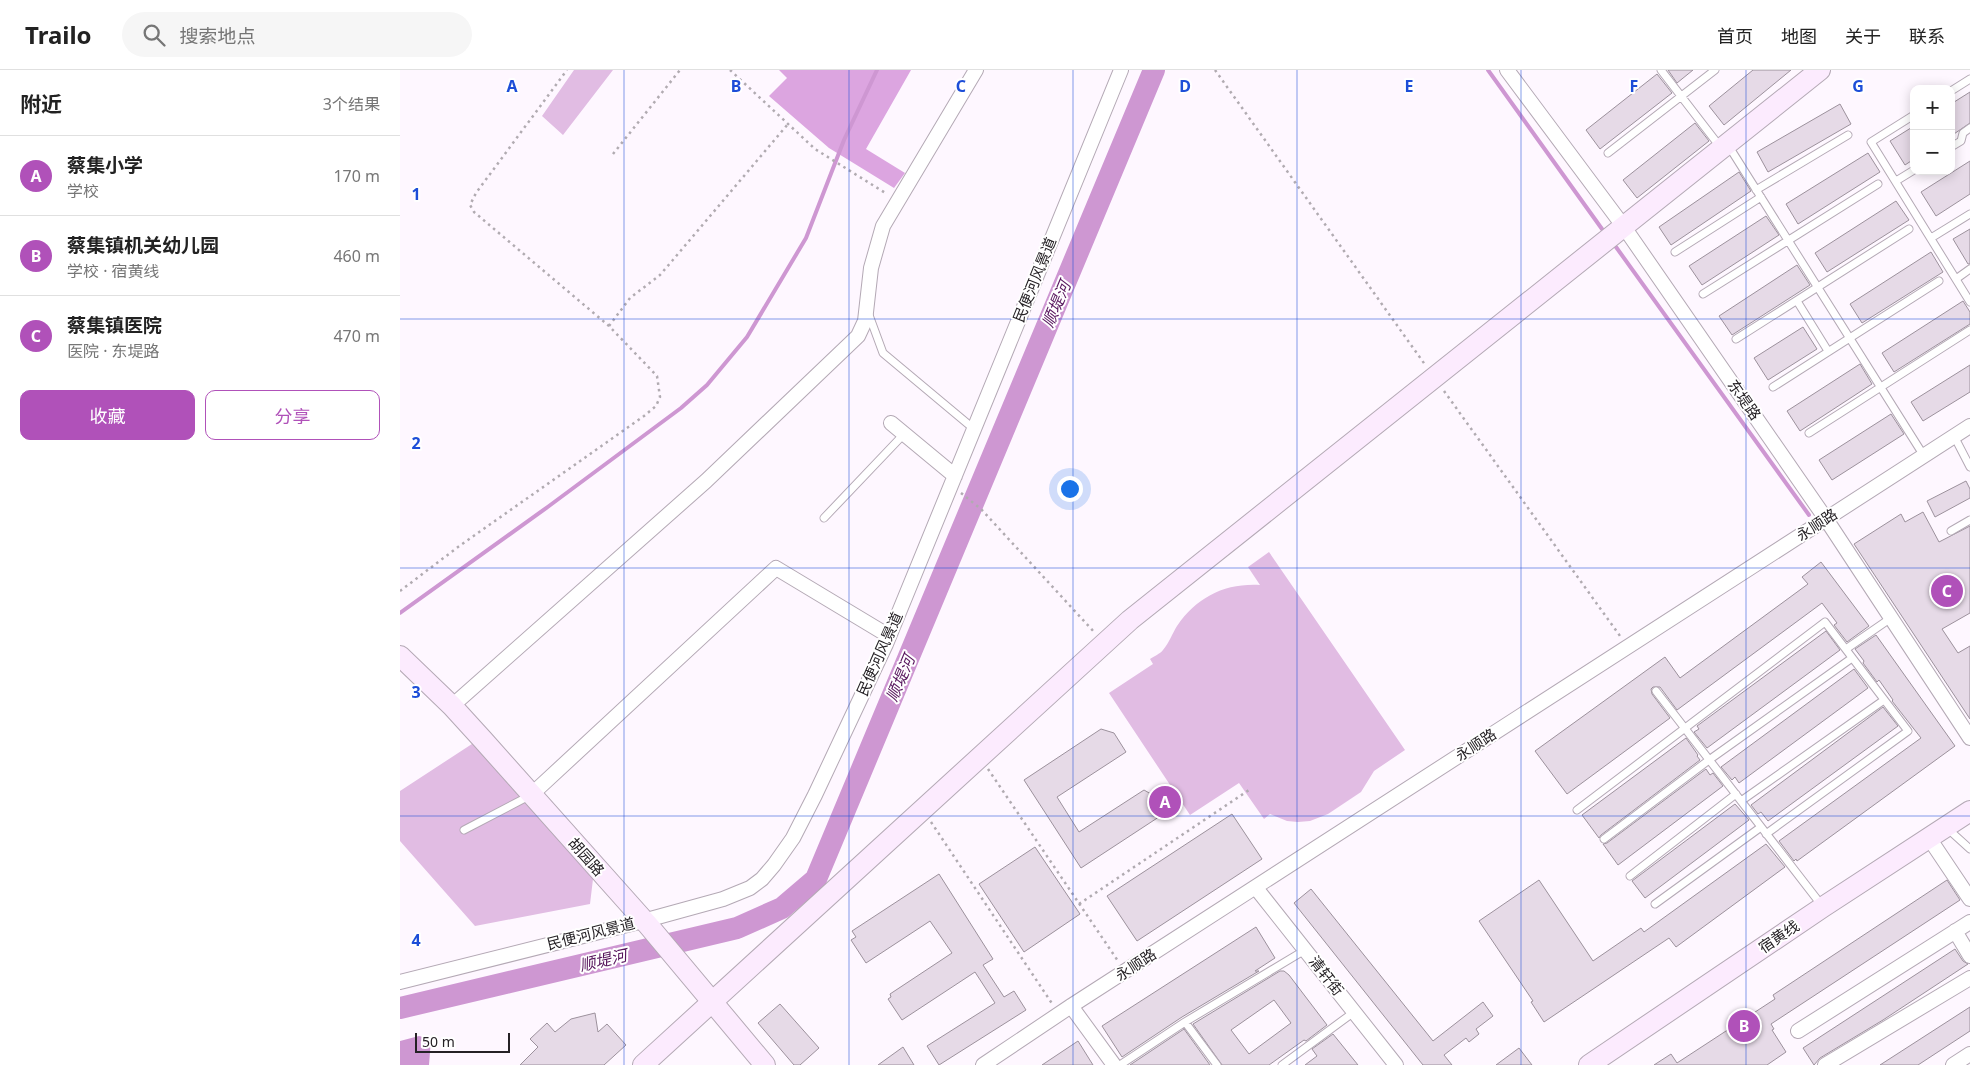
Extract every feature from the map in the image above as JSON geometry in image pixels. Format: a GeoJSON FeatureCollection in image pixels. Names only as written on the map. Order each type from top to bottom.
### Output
{"type":"FeatureCollection","features":[{"type":"Feature","properties":{"kind":"street"},"geometry":{"type":"LineString","coordinates":[[452,706],[735,453],[858,336],[865,321],[871,268],[883,226],[976,70]]}},
{"type":"Feature","properties":{"kind":"street","name":"民便河风景道"},"geometry":{"type":"LineString","coordinates":[[400,982],[645,923],[723,899],[750,888],[762,879],[774,865],[793,838],[815,795],[889,636],[1121,70]]}},
{"type":"Feature","properties":{"kind":"street","name":"东堤路"},"geometry":{"type":"LineString","coordinates":[[1507,70],[1624,227],[1826,519],[1970,738]]}},
{"type":"Feature","properties":{"kind":"street"},"geometry":{"type":"LineString","coordinates":[[643,1065],[1130,620],[1820,70]]}},
{"type":"Feature","properties":{"kind":"street"},"geometry":{"type":"LineString","coordinates":[[891,423],[955,476]]}},
{"type":"Feature","properties":{"kind":"street","name":"永顺路"},"geometry":{"type":"LineString","coordinates":[[983,1065],[1065,1010],[1970,426]]}},
{"type":"Feature","properties":{"kind":"street"},"geometry":{"type":"LineString","coordinates":[[531,795],[776,568],[889,636]]}},
{"type":"Feature","properties":{"kind":"street","name":"胡园路"},"geometry":{"type":"LineString","coordinates":[[400,656],[452,706],[645,923],[765,1065]]}},
{"type":"Feature","properties":{"kind":"street","name":"宿黄线"},"geometry":{"type":"LineString","coordinates":[[1589,1065],[1823,907],[1970,811]]}},
{"type":"Feature","properties":{"kind":"street"},"geometry":{"type":"LineString","coordinates":[[1937,832],[1970,899]]}},
{"type":"Feature","properties":{"kind":"street","name":"清轩街"},"geometry":{"type":"LineString","coordinates":[[1256,888],[1396,1065]]}},
{"type":"Feature","properties":{"kind":"street"},"geometry":{"type":"LineString","coordinates":[[1798,1031],[1970,922]]}},
{"type":"Feature","properties":{"kind":"street"},"geometry":{"type":"LineString","coordinates":[[1955,931],[1970,956]]}},
{"type":"Feature","properties":{"kind":"street"},"geometry":{"type":"LineString","coordinates":[[1825,1065],[1970,978]]}},
{"type":"Feature","properties":{"kind":"street"},"geometry":{"type":"LineString","coordinates":[[1065,1010],[1114,1065]]}},
{"type":"Feature","properties":{"kind":"street"},"geometry":{"type":"LineString","coordinates":[[1953,1065],[1970,1054]]}},
{"type":"Feature","properties":{"kind":"lane"},"geometry":{"type":"LineString","coordinates":[[1660,70],[1724,146],[1761,197],[1924,456]]}},
{"type":"Feature","properties":{"kind":"lane"},"geometry":{"type":"LineString","coordinates":[[1608,153],[1715,70]]}},
{"type":"Feature","properties":{"kind":"lane"},"geometry":{"type":"LineString","coordinates":[[1955,88],[1970,79]]}},
{"type":"Feature","properties":{"kind":"lane"},"geometry":{"type":"LineString","coordinates":[[1910,118],[1871,142],[1970,302]]}},
{"type":"Feature","properties":{"kind":"lane"},"geometry":{"type":"LineString","coordinates":[[1955,145],[1961,141],[1963,132],[1970,128]]}},
{"type":"Feature","properties":{"kind":"lane"},"geometry":{"type":"LineString","coordinates":[[1756,190],[1848,134]]}},
{"type":"Feature","properties":{"kind":"lane"},"geometry":{"type":"LineString","coordinates":[[1896,181],[1910,172]]}},
{"type":"Feature","properties":{"kind":"lane"},"geometry":{"type":"LineString","coordinates":[[1703,294],[1878,184]]}},
{"type":"Feature","properties":{"kind":"lane"},"geometry":{"type":"LineString","coordinates":[[1675,252],[1761,197]]}},
{"type":"Feature","properties":{"kind":"lane"},"geometry":{"type":"LineString","coordinates":[[1931,238],[1970,214]]}},
{"type":"Feature","properties":{"kind":"lane"},"geometry":{"type":"LineString","coordinates":[[1736,339],[1908,229]]}},
{"type":"Feature","properties":{"kind":"lane"},"geometry":{"type":"LineString","coordinates":[[1956,279],[1970,270]]}},
{"type":"Feature","properties":{"kind":"lane"},"geometry":{"type":"LineString","coordinates":[[1772,387],[1939,281]]}},
{"type":"Feature","properties":{"kind":"lane"},"geometry":{"type":"LineString","coordinates":[[1796,301],[1828,351]]}},
{"type":"Feature","properties":{"kind":"lane"},"geometry":{"type":"LineString","coordinates":[[866,310],[883,353],[974,429]]}},
{"type":"Feature","properties":{"kind":"lane"},"geometry":{"type":"LineString","coordinates":[[1809,433],[1970,330]]}},
{"type":"Feature","properties":{"kind":"lane"},"geometry":{"type":"LineString","coordinates":[[824,518],[904,434]]}},
{"type":"Feature","properties":{"kind":"lane"},"geometry":{"type":"LineString","coordinates":[[1954,436],[1970,467]]}},
{"type":"Feature","properties":{"kind":"lane"},"geometry":{"type":"LineString","coordinates":[[1951,531],[1970,520]]}},
{"type":"Feature","properties":{"kind":"lane"},"geometry":{"type":"LineString","coordinates":[[1846,649],[1891,618]]}},
{"type":"Feature","properties":{"kind":"lane"},"geometry":{"type":"LineString","coordinates":[[1577,810],[1825,622],[1908,731],[1766,834]]}},
{"type":"Feature","properties":{"kind":"lane"},"geometry":{"type":"LineString","coordinates":[[1604,839],[1709,760],[1852,658]]}},
{"type":"Feature","properties":{"kind":"lane"},"geometry":{"type":"LineString","coordinates":[[1656,692],[1823,907]]}},
{"type":"Feature","properties":{"kind":"lane"},"geometry":{"type":"LineString","coordinates":[[1741,801],[1884,700]]}},
{"type":"Feature","properties":{"kind":"lane"},"geometry":{"type":"LineString","coordinates":[[1630,876],[1736,794]]}},
{"type":"Feature","properties":{"kind":"lane"},"geometry":{"type":"LineString","coordinates":[[464,830],[531,795]]}},
{"type":"Feature","properties":{"kind":"lane"},"geometry":{"type":"LineString","coordinates":[[1655,904],[1761,827]]}},
{"type":"Feature","properties":{"kind":"lane"},"geometry":{"type":"LineString","coordinates":[[1937,832],[1970,849]]}},
{"type":"Feature","properties":{"kind":"lane"},"geometry":{"type":"LineString","coordinates":[[1120,1065],[1185,1022],[1305,950]]}},
{"type":"Feature","properties":{"kind":"lane"},"geometry":{"type":"LineString","coordinates":[[1282,1065],[1354,1012]]}},
{"type":"Feature","properties":{"kind":"lane"},"geometry":{"type":"LineString","coordinates":[[1185,1022],[1217,1065]]}},
{"type":"Feature","properties":{"kind":"path"},"geometry":{"type":"LineString","coordinates":[[400,591],[458,547],[656,406],[660,397],[657,376],[610,326],[474,212],[470,205],[476,193],[567,70]]}},
{"type":"Feature","properties":{"kind":"path"},"geometry":{"type":"LineString","coordinates":[[613,154],[680,70]]}},
{"type":"Feature","properties":{"kind":"path"},"geometry":{"type":"LineString","coordinates":[[730,70],[815,149],[897,201]]}},
{"type":"Feature","properties":{"kind":"path"},"geometry":{"type":"LineString","coordinates":[[1215,70],[1628,647]]}},
{"type":"Feature","properties":{"kind":"path"},"geometry":{"type":"LineString","coordinates":[[610,326],[630,298],[660,275],[788,124]]}},
{"type":"Feature","properties":{"kind":"path"},"geometry":{"type":"LineString","coordinates":[[958,490],[981,509],[1105,643]]}},
{"type":"Feature","properties":{"kind":"path"},"geometry":{"type":"LineString","coordinates":[[980,757],[1125,972]]}},
{"type":"Feature","properties":{"kind":"path"},"geometry":{"type":"LineString","coordinates":[[1079,904],[1249,790]]}},
{"type":"Feature","properties":{"kind":"path"},"geometry":{"type":"LineString","coordinates":[[922,809],[1065,1010]]}},
{"type":"Feature","properties":{"kind":"shaded area"},"geometry":{"type":"Polygon","coordinates":[[[574,70],[613,70],[563,135],[542,116],[574,70]]]}},
{"type":"Feature","properties":{"kind":"shaded area"},"geometry":{"type":"Polygon","coordinates":[[[779,70],[911,70],[866,149],[905,173],[894,188],[829,148],[769,96],[787,78],[779,70]]]}},
{"type":"Feature","properties":{"kind":"shaded area"},"geometry":{"type":"Polygon","coordinates":[[[1269,552],[1405,750],[1374,771],[1361,792],[1328,814],[1310,821],[1287,821],[1270,814],[1264,819],[1239,783],[1190,815],[1109,693],[1153,664],[1150,659],[1162,651],[1177,626],[1193,607],[1224,589],[1235,586],[1260,585],[1248,567],[1269,552]]]}},
{"type":"Feature","properties":{"kind":"shaded area"},"geometry":{"type":"Polygon","coordinates":[[[475,742],[593,879],[590,904],[475,926],[400,841],[400,791],[475,742]]]}},
{"type":"Feature","properties":{"kind":"shaded area"},"geometry":{"type":"Polygon","coordinates":[[[419,1036],[431,1039],[429,1065],[400,1065],[400,1041],[419,1036]]]}},
{"type":"Feature","properties":{"kind":"building"},"geometry":{"type":"Polygon","coordinates":[[[1668,70],[1693,70],[1677,83],[1668,70]]]}},
{"type":"Feature","properties":{"kind":"building"},"geometry":{"type":"Polygon","coordinates":[[[1753,70],[1791,70],[1724,125],[1709,106],[1753,70]]]}},
{"type":"Feature","properties":{"kind":"building"},"geometry":{"type":"Polygon","coordinates":[[[1657,74],[1672,93],[1600,149],[1586,130],[1657,74]]]}},
{"type":"Feature","properties":{"kind":"building"},"geometry":{"type":"Polygon","coordinates":[[[1970,92],[1970,123],[1955,133],[1955,130],[1955,101],[1970,92]]]}},
{"type":"Feature","properties":{"kind":"building"},"geometry":{"type":"Polygon","coordinates":[[[1840,104],[1851,124],[1768,172],[1757,152],[1840,104]]]}},
{"type":"Feature","properties":{"kind":"building"},"geometry":{"type":"Polygon","coordinates":[[[1695,123],[1709,141],[1637,198],[1623,180],[1695,123]]]}},
{"type":"Feature","properties":{"kind":"building"},"geometry":{"type":"Polygon","coordinates":[[[1910,128],[1910,162],[1905,165],[1890,141],[1910,128]]]}},
{"type":"Feature","properties":{"kind":"building"},"geometry":{"type":"Polygon","coordinates":[[[1868,153],[1880,172],[1798,224],[1786,204],[1868,153]]]}},
{"type":"Feature","properties":{"kind":"building"},"geometry":{"type":"Polygon","coordinates":[[[1970,161],[1970,194],[1936,216],[1921,192],[1948,175],[1955,175],[1955,170],[1970,161]]]}},
{"type":"Feature","properties":{"kind":"building"},"geometry":{"type":"Polygon","coordinates":[[[1739,172],[1751,191],[1671,245],[1659,227],[1739,172]]]}},
{"type":"Feature","properties":{"kind":"building"},"geometry":{"type":"Polygon","coordinates":[[[1896,201],[1909,220],[1827,272],[1815,253],[1896,201]]]}},
{"type":"Feature","properties":{"kind":"building"},"geometry":{"type":"Polygon","coordinates":[[[1766,216],[1779,235],[1702,285],[1689,266],[1766,216]]]}},
{"type":"Feature","properties":{"kind":"building"},"geometry":{"type":"Polygon","coordinates":[[[1970,229],[1970,264],[1968,264],[1953,239],[1970,229]]]}},
{"type":"Feature","properties":{"kind":"building"},"geometry":{"type":"Polygon","coordinates":[[[1931,252],[1943,272],[1862,323],[1850,304],[1931,252]]]}},
{"type":"Feature","properties":{"kind":"building"},"geometry":{"type":"Polygon","coordinates":[[[1797,265],[1810,285],[1732,335],[1719,316],[1797,265]]]}},
{"type":"Feature","properties":{"kind":"building"},"geometry":{"type":"Polygon","coordinates":[[[1963,301],[1970,312],[1970,324],[1894,372],[1882,353],[1963,301]]]}},
{"type":"Feature","properties":{"kind":"building"},"geometry":{"type":"Polygon","coordinates":[[[1803,327],[1817,349],[1768,380],[1754,358],[1803,327]]]}},
{"type":"Feature","properties":{"kind":"building"},"geometry":{"type":"Polygon","coordinates":[[[1860,364],[1872,384],[1800,431],[1787,411],[1860,364]]]}},
{"type":"Feature","properties":{"kind":"building"},"geometry":{"type":"Polygon","coordinates":[[[1970,365],[1970,392],[1923,421],[1911,402],[1970,365]]]}},
{"type":"Feature","properties":{"kind":"building"},"geometry":{"type":"Polygon","coordinates":[[[1891,414],[1904,434],[1832,480],[1819,460],[1891,414]]]}},
{"type":"Feature","properties":{"kind":"building"},"geometry":{"type":"Polygon","coordinates":[[[1966,481],[1970,489],[1970,498],[1935,517],[1927,501],[1966,481]]]}},
{"type":"Feature","properties":{"kind":"building"},"geometry":{"type":"Polygon","coordinates":[[[1923,512],[1939,542],[1970,526],[1970,613],[1942,629],[1958,653],[1970,646],[1970,719],[1854,544],[1901,514],[1905,522],[1923,512]]]}},
{"type":"Feature","properties":{"kind":"building"},"geometry":{"type":"Polygon","coordinates":[[[1821,562],[1869,626],[1847,642],[1834,625],[1837,623],[1822,603],[1677,710],[1660,687],[1653,687],[1651,689],[1652,694],[1670,718],[1567,794],[1535,751],[1665,657],[1680,678],[1808,584],[1802,577],[1821,562]]]}},
{"type":"Feature","properties":{"kind":"building"},"geometry":{"type":"Polygon","coordinates":[[[1826,631],[1840,650],[1707,748],[1694,732],[1699,729],[1697,726],[1826,631]]]}},
{"type":"Feature","properties":{"kind":"building"},"geometry":{"type":"Polygon","coordinates":[[[1876,635],[1955,746],[1797,861],[1796,859],[1794,861],[1779,841],[1921,738],[1892,701],[1879,680],[1877,682],[1855,649],[1876,635]]]}},
{"type":"Feature","properties":{"kind":"building"},"geometry":{"type":"Polygon","coordinates":[[[1854,669],[1868,688],[1739,783],[1735,777],[1732,780],[1721,767],[1854,669]]]}},
{"type":"Feature","properties":{"kind":"building"},"geometry":{"type":"Polygon","coordinates":[[[1883,707],[1898,726],[1768,821],[1761,812],[1758,814],[1751,805],[1883,707]]]}},
{"type":"Feature","properties":{"kind":"building"},"geometry":{"type":"Polygon","coordinates":[[[1101,729],[1114,733],[1126,752],[1057,797],[1079,832],[1144,790],[1151,794],[1158,789],[1171,809],[1081,868],[1024,780],[1101,729]]]}},
{"type":"Feature","properties":{"kind":"building"},"geometry":{"type":"Polygon","coordinates":[[[1686,738],[1700,760],[1599,838],[1582,815],[1686,738]]]}},
{"type":"Feature","properties":{"kind":"building"},"geometry":{"type":"Polygon","coordinates":[[[1706,769],[1710,775],[1713,773],[1723,786],[1618,865],[1603,844],[1607,843],[1706,769]]]}},
{"type":"Feature","properties":{"kind":"building"},"geometry":{"type":"Polygon","coordinates":[[[1735,804],[1749,820],[1645,898],[1632,881],[1735,804]]]}},
{"type":"Feature","properties":{"kind":"building"},"geometry":{"type":"Polygon","coordinates":[[[1232,814],[1262,859],[1137,941],[1107,896],[1232,814]]]}},
{"type":"Feature","properties":{"kind":"building"},"geometry":{"type":"Polygon","coordinates":[[[1766,844],[1785,867],[1676,947],[1669,938],[1544,1022],[1531,1002],[1533,1001],[1479,921],[1539,880],[1593,961],[1641,928],[1644,932],[1766,844]]]}},
{"type":"Feature","properties":{"kind":"building"},"geometry":{"type":"Polygon","coordinates":[[[1035,847],[1080,914],[1024,952],[979,884],[1035,847]]]}},
{"type":"Feature","properties":{"kind":"building"},"geometry":{"type":"Polygon","coordinates":[[[939,874],[993,959],[983,965],[1004,997],[1014,991],[1026,1010],[939,1065],[927,1046],[995,1003],[975,972],[902,1020],[888,999],[891,997],[890,994],[952,953],[930,921],[866,963],[851,940],[856,937],[852,931],[939,874]]]}},
{"type":"Feature","properties":{"kind":"building"},"geometry":{"type":"Polygon","coordinates":[[[1947,880],[1960,900],[1771,1024],[1774,1029],[1772,1030],[1786,1052],[1767,1065],[1654,1065],[1671,1054],[1677,1063],[1775,999],[1773,995],[1947,880]]]}},
{"type":"Feature","properties":{"kind":"building"},"geometry":{"type":"Polygon","coordinates":[[[1311,889],[1433,1041],[1483,1002],[1493,1016],[1476,1029],[1479,1034],[1469,1042],[1466,1038],[1444,1055],[1452,1065],[1423,1065],[1294,903],[1311,889]]]}},
{"type":"Feature","properties":{"kind":"building"},"geometry":{"type":"Polygon","coordinates":[[[1256,927],[1275,958],[1255,971],[1259,971],[1182,1017],[1122,1057],[1102,1026],[1256,927]]]}},
{"type":"Feature","properties":{"kind":"building"},"geometry":{"type":"Polygon","coordinates":[[[1955,949],[1963,961],[1968,964],[1883,1020],[1820,1058],[1814,1065],[1803,1048],[1955,949]]]}},
{"type":"Feature","properties":{"kind":"building"},"geometry":{"type":"Polygon","coordinates":[[[1280,971],[1284,971],[1327,1025],[1269,1065],[1222,1065],[1193,1024],[1280,971]],[[1274,1000],[1231,1030],[1249,1054],[1291,1023],[1274,1000]]]}},
{"type":"Feature","properties":{"kind":"building"},"geometry":{"type":"Polygon","coordinates":[[[780,1004],[819,1048],[800,1065],[794,1065],[758,1023],[780,1004]]]}},
{"type":"Feature","properties":{"kind":"building"},"geometry":{"type":"Polygon","coordinates":[[[1970,1007],[1970,1031],[1918,1065],[1880,1065],[1970,1007]]]}},
{"type":"Feature","properties":{"kind":"building"},"geometry":{"type":"Polygon","coordinates":[[[595,1013],[598,1032],[607,1024],[626,1045],[604,1065],[520,1065],[538,1047],[530,1039],[547,1023],[555,1032],[571,1019],[595,1013]]]}},
{"type":"Feature","properties":{"kind":"building"},"geometry":{"type":"Polygon","coordinates":[[[1184,1029],[1210,1065],[1130,1065],[1184,1029]]]}},
{"type":"Feature","properties":{"kind":"building"},"geometry":{"type":"Polygon","coordinates":[[[1333,1034],[1358,1065],[1305,1065],[1317,1056],[1312,1049],[1333,1034]]]}},
{"type":"Feature","properties":{"kind":"building"},"geometry":{"type":"Polygon","coordinates":[[[1078,1041],[1093,1065],[1042,1065],[1078,1041]]]}},
{"type":"Feature","properties":{"kind":"building"},"geometry":{"type":"Polygon","coordinates":[[[903,1047],[914,1065],[878,1065],[903,1047]]]}},
{"type":"Feature","properties":{"kind":"building"},"geometry":{"type":"Polygon","coordinates":[[[1519,1048],[1532,1065],[1496,1065],[1519,1048]]]}},
{"type":"Feature","properties":{"kind":"waterway"},"geometry":{"type":"LineString","coordinates":[[400,613],[681,408],[707,385],[747,337],[806,238],[844,140],[877,70]]}},
{"type":"Feature","properties":{"kind":"waterway","name":"顺堤河"},"geometry":{"type":"LineString","coordinates":[[400,1008],[737,928],[782,908],[816,879],[1154,70]]}},
{"type":"Feature","properties":{"kind":"waterway"},"geometry":{"type":"LineString","coordinates":[[1488,70],[1602,229]]}},
{"type":"Feature","properties":{"kind":"waterway"},"geometry":{"type":"LineString","coordinates":[[1616,247],[1809,515]]}},
{"type":"Feature","properties":{"kind":"place","name":"蔡集镇医院"},"geometry":{"type":"Point","coordinates":[1947,591]}},
{"type":"Feature","properties":{"kind":"place","name":"蔡集小学"},"geometry":{"type":"Point","coordinates":[1165,802]}},
{"type":"Feature","properties":{"kind":"place","name":"蔡集镇机关幼儿园"},"geometry":{"type":"Point","coordinates":[1744,1026]}}]}
